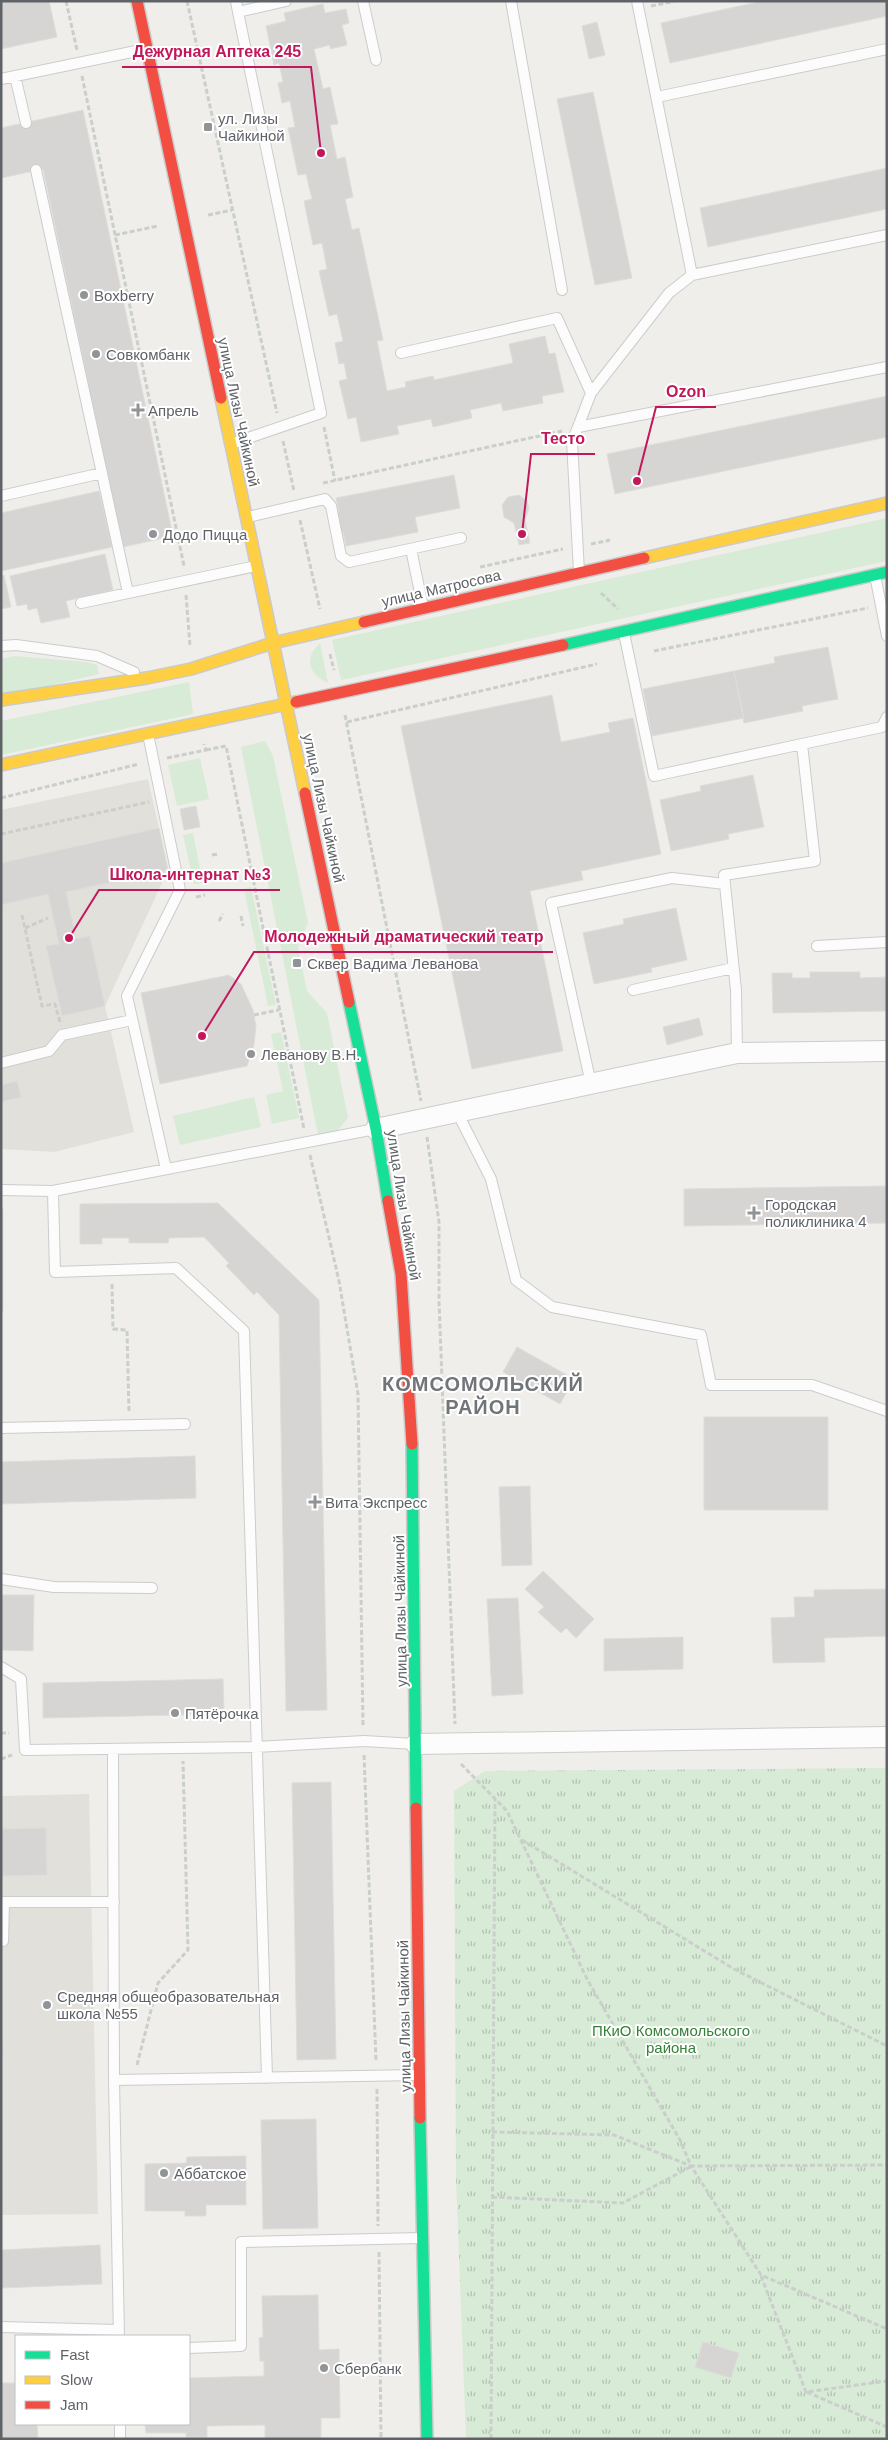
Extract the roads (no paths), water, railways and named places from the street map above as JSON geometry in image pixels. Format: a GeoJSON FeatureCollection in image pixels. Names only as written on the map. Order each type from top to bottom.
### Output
{"type":"FeatureCollection","features":[{"type":"Feature","properties":{"kind":"main road","name":"улица Лизы Чайкиной"},"geometry":{"type":"LineString","coordinates":[[137,1],[376,1129],[401,1274],[412,1415],[419,2075],[427,2439]]}},
{"type":"Feature","properties":{"kind":"main road","name":"улица Матросова"},"geometry":{"type":"LineString","coordinates":[[1,700],[147,678],[192,669],[273,643],[325,630],[887,503]]}},
{"type":"Feature","properties":{"kind":"main road"},"geometry":{"type":"LineString","coordinates":[[1,765],[638,629],[881,573]]}},
{"type":"Feature","properties":{"kind":"street"},"geometry":{"type":"LineString","coordinates":[[376,1129],[737,1053],[887,1051]]}},
{"type":"Feature","properties":{"kind":"street"},"geometry":{"type":"LineString","coordinates":[[416,1744],[887,1737]]}},
{"type":"Feature","properties":{"kind":"lane"},"geometry":{"type":"LineString","coordinates":[[230,444],[321,413],[236,1]]}},
{"type":"Feature","properties":{"kind":"lane"},"geometry":{"type":"LineString","coordinates":[[238,12],[286,1]]}},
{"type":"Feature","properties":{"kind":"lane"},"geometry":{"type":"LineString","coordinates":[[363,1],[376,60]]}},
{"type":"Feature","properties":{"kind":"lane"},"geometry":{"type":"LineString","coordinates":[[512,1],[562,290]]}},
{"type":"Feature","properties":{"kind":"lane"},"geometry":{"type":"LineString","coordinates":[[638,5],[692,275]]}},
{"type":"Feature","properties":{"kind":"lane"},"geometry":{"type":"LineString","coordinates":[[1,79],[147,48]]}},
{"type":"Feature","properties":{"kind":"lane"},"geometry":{"type":"LineString","coordinates":[[656,97],[887,49]]}},
{"type":"Feature","properties":{"kind":"lane"},"geometry":{"type":"LineString","coordinates":[[15,76],[26,123]]}},
{"type":"Feature","properties":{"kind":"lane"},"geometry":{"type":"LineString","coordinates":[[36,170],[128,593]]}},
{"type":"Feature","properties":{"kind":"lane"},"geometry":{"type":"LineString","coordinates":[[579,572],[572,441],[591,393],[669,293],[692,275],[887,235]]}},
{"type":"Feature","properties":{"kind":"lane"},"geometry":{"type":"LineString","coordinates":[[401,353],[557,318],[591,393]]}},
{"type":"Feature","properties":{"kind":"lane"},"geometry":{"type":"LineString","coordinates":[[578,427],[887,367]]}},
{"type":"Feature","properties":{"kind":"lane"},"geometry":{"type":"LineString","coordinates":[[1,496],[102,474]]}},
{"type":"Feature","properties":{"kind":"lane"},"geometry":{"type":"LineString","coordinates":[[246,517],[325,499],[329,502],[341,556],[349,562],[461,538]]}},
{"type":"Feature","properties":{"kind":"lane"},"geometry":{"type":"LineString","coordinates":[[411,548],[424,608]]}},
{"type":"Feature","properties":{"kind":"lane"},"geometry":{"type":"LineString","coordinates":[[81,603],[256,566]]}},
{"type":"Feature","properties":{"kind":"lane"},"geometry":{"type":"LineString","coordinates":[[881,573],[881,605],[887,636]]}},
{"type":"Feature","properties":{"kind":"lane"},"geometry":{"type":"LineString","coordinates":[[624,632],[654,776],[882,727],[887,717]]}},
{"type":"Feature","properties":{"kind":"lane"},"geometry":{"type":"LineString","coordinates":[[1,646],[16,644],[97,656],[147,678]]}},
{"type":"Feature","properties":{"kind":"lane"},"geometry":{"type":"LineString","coordinates":[[148,733],[180,890],[127,996],[166,1169]]}},
{"type":"Feature","properties":{"kind":"lane"},"geometry":{"type":"LineString","coordinates":[[737,1053],[734,968],[724,875],[815,861],[802,744]]}},
{"type":"Feature","properties":{"kind":"lane"},"geometry":{"type":"LineString","coordinates":[[591,1084],[551,903],[672,878],[725,884]]}},
{"type":"Feature","properties":{"kind":"lane"},"geometry":{"type":"LineString","coordinates":[[817,946],[887,942]]}},
{"type":"Feature","properties":{"kind":"lane"},"geometry":{"type":"LineString","coordinates":[[633,990],[734,968]]}},
{"type":"Feature","properties":{"kind":"lane"},"geometry":{"type":"LineString","coordinates":[[1,1063],[49,1051],[62,1035],[132,1020]]}},
{"type":"Feature","properties":{"kind":"lane"},"geometry":{"type":"LineString","coordinates":[[457,1112],[491,1179],[516,1280],[552,1308],[701,1335],[711,1384],[812,1385],[887,1411]]}},
{"type":"Feature","properties":{"kind":"lane"},"geometry":{"type":"LineString","coordinates":[[1,1190],[53,1191],[376,1129]]}},
{"type":"Feature","properties":{"kind":"lane"},"geometry":{"type":"LineString","coordinates":[[53,1191],[55,1272],[176,1268],[244,1331],[267,2078]]}},
{"type":"Feature","properties":{"kind":"lane"},"geometry":{"type":"LineString","coordinates":[[1,1428],[185,1424]]}},
{"type":"Feature","properties":{"kind":"lane"},"geometry":{"type":"LineString","coordinates":[[1,1579],[54,1587],[152,1588]]}},
{"type":"Feature","properties":{"kind":"lane"},"geometry":{"type":"LineString","coordinates":[[1,1667],[21,1678],[26,1750],[256,1747],[364,1741],[416,1744]]}},
{"type":"Feature","properties":{"kind":"lane"},"geometry":{"type":"LineString","coordinates":[[1,2328],[119,2333],[114,2080],[113,1749]]}},
{"type":"Feature","properties":{"kind":"lane"},"geometry":{"type":"LineString","coordinates":[[3,1941],[4,1902],[114,1902]]}},
{"type":"Feature","properties":{"kind":"lane"},"geometry":{"type":"LineString","coordinates":[[114,2080],[419,2075]]}},
{"type":"Feature","properties":{"kind":"lane"},"geometry":{"type":"LineString","coordinates":[[190,2348],[241,2346],[241,2242],[423,2238]]}},
{"type":"Feature","properties":{"kind":"lane"},"geometry":{"type":"LineString","coordinates":[[120,2425],[120,2439]]}},
{"type":"Feature","properties":{"kind":"place","name":"ул. Лизы Чайкиной"},"geometry":{"type":"Point","coordinates":[208,127]}},
{"type":"Feature","properties":{"kind":"place","name":"Дежурная Аптека 245"},"geometry":{"type":"Point","coordinates":[321,153]}},
{"type":"Feature","properties":{"kind":"place","name":"Boxberry"},"geometry":{"type":"Point","coordinates":[84,295]}},
{"type":"Feature","properties":{"kind":"place","name":"Совкомбанк"},"geometry":{"type":"Point","coordinates":[96,354]}},
{"type":"Feature","properties":{"kind":"place","name":"Апрель"},"geometry":{"type":"Point","coordinates":[138,410]}},
{"type":"Feature","properties":{"kind":"place","name":"Ozon"},"geometry":{"type":"Point","coordinates":[637,481]}},
{"type":"Feature","properties":{"kind":"place","name":"Додо Пицца"},"geometry":{"type":"Point","coordinates":[153,534]}},
{"type":"Feature","properties":{"kind":"place","name":"Тесто"},"geometry":{"type":"Point","coordinates":[522,534]}},
{"type":"Feature","properties":{"kind":"place","name":"Школа-интернат №3"},"geometry":{"type":"Point","coordinates":[69,938]}},
{"type":"Feature","properties":{"kind":"place","name":"Сквер Вадима Леванова"},"geometry":{"type":"Point","coordinates":[297,963]}},
{"type":"Feature","properties":{"kind":"place","name":"Молодежный драматический театр"},"geometry":{"type":"Point","coordinates":[202,1036]}},
{"type":"Feature","properties":{"kind":"place","name":"Леванову В.Н."},"geometry":{"type":"Point","coordinates":[251,1054]}},
{"type":"Feature","properties":{"kind":"place","name":"Городская поликлиника 4"},"geometry":{"type":"Point","coordinates":[754,1213]}},
{"type":"Feature","properties":{"kind":"place","name":"Вита Экспресс"},"geometry":{"type":"Point","coordinates":[315,1502]}},
{"type":"Feature","properties":{"kind":"place","name":"Пятёрочка"},"geometry":{"type":"Point","coordinates":[175,1713]}},
{"type":"Feature","properties":{"kind":"place","name":"Средняя общеобразовательная школа №55"},"geometry":{"type":"Point","coordinates":[47,2005]}},
{"type":"Feature","properties":{"kind":"place","name":"Аббатское"},"geometry":{"type":"Point","coordinates":[164,2173]}},
{"type":"Feature","properties":{"kind":"place","name":"Сбербанк"},"geometry":{"type":"Point","coordinates":[324,2368]}},
{"type":"Feature","properties":{"kind":"district","name":"КОМСОМОЛЬСКИЙ РАЙОН"},"geometry":{"type":"Point","coordinates":[483,1396]}},
{"type":"Feature","properties":{"kind":"park label","name":"ПКиО Комсомольского района"},"geometry":{"type":"Point","coordinates":[671,2038]}}]}
